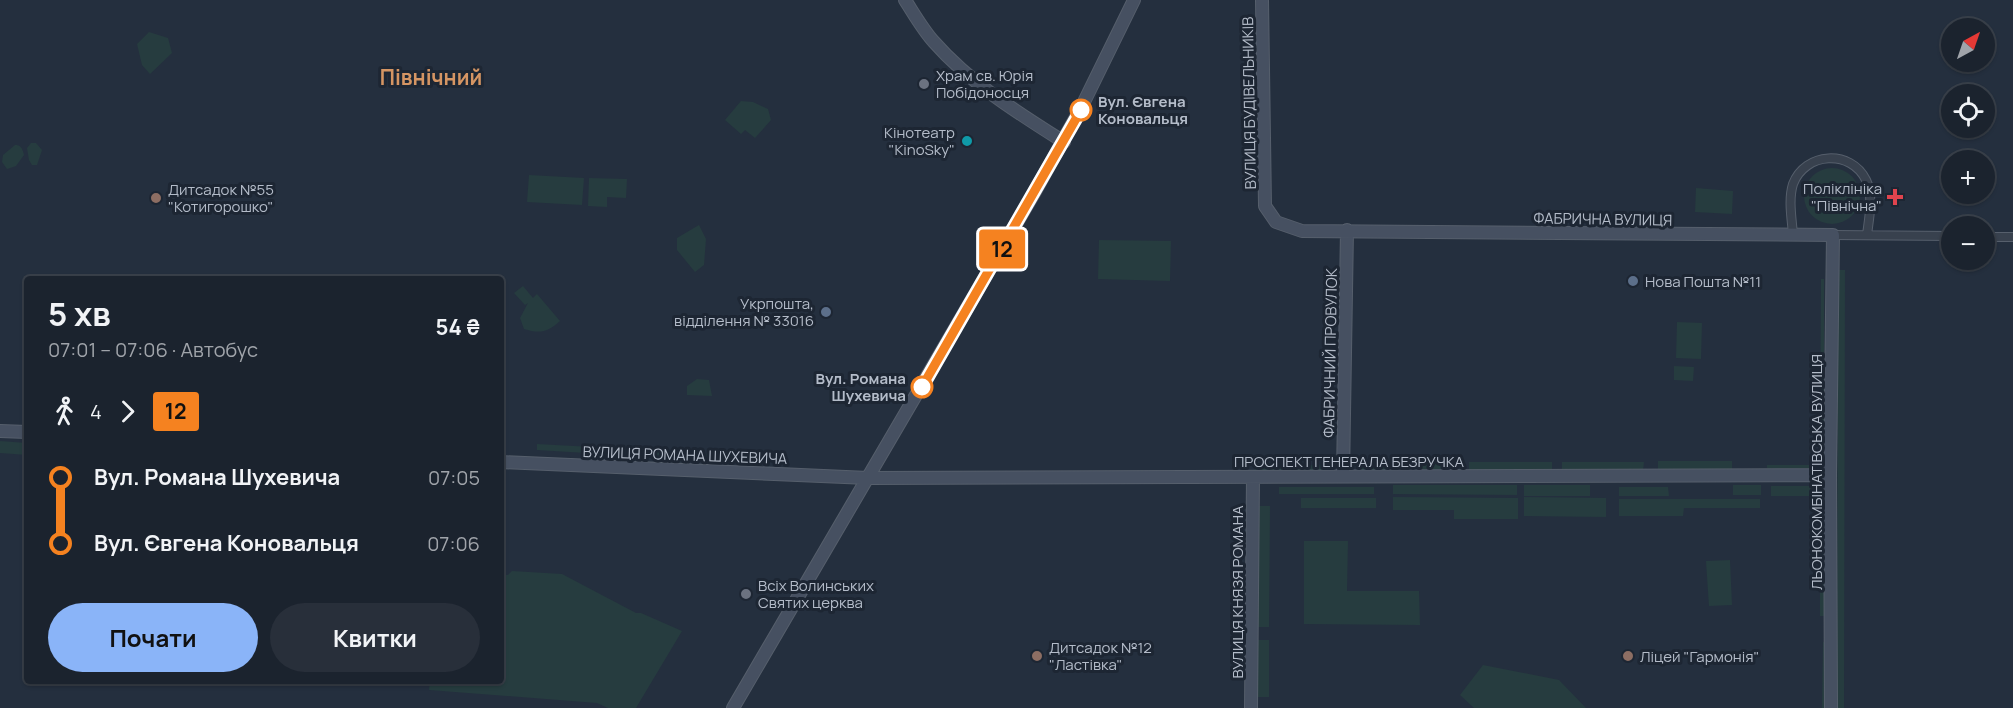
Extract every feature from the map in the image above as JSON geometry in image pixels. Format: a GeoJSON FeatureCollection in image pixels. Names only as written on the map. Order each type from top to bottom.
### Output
{"type":"FeatureCollection","features":[{"type":"Feature","properties":{"kind":"street"},"geometry":{"type":"LineString","coordinates":[[905,0],[932,40],[951,61],[1023,115],[1064,141]]}},
{"type":"Feature","properties":{"kind":"street"},"geometry":{"type":"LineString","coordinates":[[733,708],[1064,141],[1134,0]]}},
{"type":"Feature","properties":{"kind":"street","name":"ВУЛИЦЯ БУДІВЕЛЬНИКІВ"},"geometry":{"type":"LineString","coordinates":[[1262,0],[1265,206]]}},
{"type":"Feature","properties":{"kind":"street"},"geometry":{"type":"LineString","coordinates":[[1793,236],[1791,196],[1794,182],[1806,166],[1819,160],[1832,158],[1852,164],[1866,179],[1870,200],[1867,236]]}},
{"type":"Feature","properties":{"kind":"street","name":"ФАБРИЧНА ВУЛИЦЯ"},"geometry":{"type":"LineString","coordinates":[[1265,206],[1276,222],[1302,231],[1941,236]]}},
{"type":"Feature","properties":{"kind":"street","name":"ФАБРИЧНИЙ ПРОВУЛОК"},"geometry":{"type":"LineString","coordinates":[[1343,476],[1347,230]]}},
{"type":"Feature","properties":{"kind":"street","name":"ЛЬОНОКОМБІНАТІВСЬКА ВУЛИЦЯ"},"geometry":{"type":"LineString","coordinates":[[1831,708],[1830,475],[1833,235]]}},
{"type":"Feature","properties":{"kind":"street"},"geometry":{"type":"LineString","coordinates":[[1995,237],[2013,237]]}},
{"type":"Feature","properties":{"kind":"street"},"geometry":{"type":"LineString","coordinates":[[0,431],[24,432]]}},
{"type":"Feature","properties":{"kind":"street","name":"ВУЛИЦЯ РОМАНА ШУХЕВИЧА"},"geometry":{"type":"LineString","coordinates":[[504,462],[868,478]]}},
{"type":"Feature","properties":{"kind":"street","name":"ПРОСПЕКТ ГЕНЕРАЛА БЕЗРУЧКА"},"geometry":{"type":"LineString","coordinates":[[868,478],[1830,475]]}},
{"type":"Feature","properties":{"kind":"street","name":"ВУЛИЦЯ КНЯЗЯ РОМАНА"},"geometry":{"type":"LineString","coordinates":[[1251,708],[1253,477]]}},
{"type":"Feature","properties":{"kind":"green space"},"geometry":{"type":"Polygon","coordinates":[[[149,32],[168,38],[172,53],[150,74],[142,65],[137,44],[149,32]]]}},
{"type":"Feature","properties":{"kind":"green space"},"geometry":{"type":"Polygon","coordinates":[[[741,101],[753,102],[768,109],[771,120],[755,138],[745,130],[741,134],[725,120],[741,101]]]}},
{"type":"Feature","properties":{"kind":"green space"},"geometry":{"type":"Polygon","coordinates":[[[31,143],[36,143],[42,150],[37,165],[32,165],[29,160],[27,148],[31,143]]]}},
{"type":"Feature","properties":{"kind":"green space"},"geometry":{"type":"Polygon","coordinates":[[[15,145],[20,146],[24,155],[16,166],[7,169],[2,162],[3,155],[15,145]]]}},
{"type":"Feature","properties":{"kind":"green space"},"geometry":{"type":"Polygon","coordinates":[[[1826,168],[1838,168],[1848,172],[1856,180],[1860,196],[1856,212],[1848,220],[1838,224],[1826,224],[1816,220],[1808,212],[1804,202],[1804,190],[1808,180],[1816,172],[1826,168]]]}},
{"type":"Feature","properties":{"kind":"green space"},"geometry":{"type":"Polygon","coordinates":[[[529,175],[584,178],[582,205],[527,202],[529,175]]]}},
{"type":"Feature","properties":{"kind":"green space"},"geometry":{"type":"Polygon","coordinates":[[[589,178],[627,179],[626,198],[607,197],[607,207],[588,206],[589,178]]]}},
{"type":"Feature","properties":{"kind":"green space"},"geometry":{"type":"Polygon","coordinates":[[[1696,188],[1733,191],[1732,214],[1695,212],[1696,188]]]}},
{"type":"Feature","properties":{"kind":"green space"},"geometry":{"type":"Polygon","coordinates":[[[699,225],[706,239],[704,265],[695,272],[677,250],[677,238],[699,225]]]}},
{"type":"Feature","properties":{"kind":"green space"},"geometry":{"type":"Polygon","coordinates":[[[1099,240],[1171,241],[1170,281],[1098,279],[1099,240]]]}},
{"type":"Feature","properties":{"kind":"green space"},"geometry":{"type":"Polygon","coordinates":[[[1838,270],[1845,270],[1844,708],[1837,708],[1838,270]]]}},
{"type":"Feature","properties":{"kind":"green space"},"geometry":{"type":"Polygon","coordinates":[[[1821,279],[1824,279],[1824,456],[1820,456],[1821,279]]]}},
{"type":"Feature","properties":{"kind":"green space"},"geometry":{"type":"Polygon","coordinates":[[[523,286],[533,298],[537,294],[560,321],[552,328],[544,331],[524,329],[520,318],[528,303],[525,305],[514,293],[523,286]]]}},
{"type":"Feature","properties":{"kind":"green space"},"geometry":{"type":"Polygon","coordinates":[[[1677,322],[1702,323],[1701,359],[1676,358],[1677,322]]]}},
{"type":"Feature","properties":{"kind":"green space"},"geometry":{"type":"Polygon","coordinates":[[[1674,366],[1694,367],[1693,381],[1674,380],[1674,366]]]}},
{"type":"Feature","properties":{"kind":"green space"},"geometry":{"type":"Polygon","coordinates":[[[697,379],[709,380],[712,396],[687,395],[687,386],[697,379]]]}},
{"type":"Feature","properties":{"kind":"green space"},"geometry":{"type":"Polygon","coordinates":[[[0,441],[24,443],[24,455],[0,453],[0,441]]]}},
{"type":"Feature","properties":{"kind":"green space"},"geometry":{"type":"Polygon","coordinates":[[[537,444],[611,448],[619,455],[537,450],[537,444]]]}},
{"type":"Feature","properties":{"kind":"green space"},"geometry":{"type":"Polygon","coordinates":[[[636,450],[699,454],[699,457],[626,455],[636,450]]]}},
{"type":"Feature","properties":{"kind":"green space"},"geometry":{"type":"Polygon","coordinates":[[[702,454],[743,456],[743,458],[702,457],[702,454]]]}},
{"type":"Feature","properties":{"kind":"green space"},"geometry":{"type":"Polygon","coordinates":[[[1658,461],[1732,461],[1732,469],[1658,469],[1658,461]]]}},
{"type":"Feature","properties":{"kind":"green space"},"geometry":{"type":"Polygon","coordinates":[[[1469,462],[1552,462],[1552,470],[1469,470],[1469,462]]]}},
{"type":"Feature","properties":{"kind":"green space"},"geometry":{"type":"Polygon","coordinates":[[[1562,462],[1644,462],[1643,471],[1562,470],[1562,462]]]}},
{"type":"Feature","properties":{"kind":"green space"},"geometry":{"type":"Polygon","coordinates":[[[1393,463],[1455,463],[1455,469],[1393,469],[1393,463]]]}},
{"type":"Feature","properties":{"kind":"green space"},"geometry":{"type":"Polygon","coordinates":[[[1357,464],[1388,464],[1388,470],[1357,470],[1357,464]]]}},
{"type":"Feature","properties":{"kind":"green space"},"geometry":{"type":"Polygon","coordinates":[[[1333,465],[1333,472],[1255,472],[1255,466],[1333,465]]]}},
{"type":"Feature","properties":{"kind":"green space"},"geometry":{"type":"Polygon","coordinates":[[[1767,465],[1809,465],[1809,468],[1767,468],[1767,465]]]}},
{"type":"Feature","properties":{"kind":"green space"},"geometry":{"type":"Polygon","coordinates":[[[1393,485],[1517,485],[1517,495],[1393,494],[1393,485]]]}},
{"type":"Feature","properties":{"kind":"green space"},"geometry":{"type":"Polygon","coordinates":[[[1524,485],[1590,485],[1590,496],[1524,496],[1524,485]]]}},
{"type":"Feature","properties":{"kind":"green space"},"geometry":{"type":"Polygon","coordinates":[[[1733,485],[1761,485],[1761,495],[1733,495],[1733,485]]]}},
{"type":"Feature","properties":{"kind":"green space"},"geometry":{"type":"Polygon","coordinates":[[[1771,486],[1815,486],[1815,496],[1771,496],[1771,486]]]}},
{"type":"Feature","properties":{"kind":"green space"},"geometry":{"type":"Polygon","coordinates":[[[1279,487],[1374,487],[1374,494],[1279,494],[1279,487]]]}},
{"type":"Feature","properties":{"kind":"green space"},"geometry":{"type":"Polygon","coordinates":[[[1619,487],[1668,487],[1669,496],[1619,496],[1619,487]]]}},
{"type":"Feature","properties":{"kind":"green space"},"geometry":{"type":"Polygon","coordinates":[[[1393,497],[1518,498],[1518,519],[1454,519],[1454,510],[1393,510],[1393,497]]]}},
{"type":"Feature","properties":{"kind":"green space"},"geometry":{"type":"Polygon","coordinates":[[[1524,497],[1606,498],[1606,517],[1524,516],[1524,497]]]}},
{"type":"Feature","properties":{"kind":"green space"},"geometry":{"type":"Polygon","coordinates":[[[1301,498],[1376,498],[1376,508],[1301,508],[1301,498]]]}},
{"type":"Feature","properties":{"kind":"green space"},"geometry":{"type":"Polygon","coordinates":[[[1619,499],[1760,499],[1760,508],[1684,508],[1683,516],[1619,516],[1619,499]]]}},
{"type":"Feature","properties":{"kind":"green space"},"geometry":{"type":"Polygon","coordinates":[[[1820,503],[1824,503],[1824,616],[1820,616],[1820,503]]]}},
{"type":"Feature","properties":{"kind":"green space"},"geometry":{"type":"Polygon","coordinates":[[[1257,506],[1270,506],[1269,627],[1257,627],[1257,506]]]}},
{"type":"Feature","properties":{"kind":"green space"},"geometry":{"type":"Polygon","coordinates":[[[1304,541],[1348,541],[1347,591],[1419,591],[1420,625],[1304,624],[1304,541]]]}},
{"type":"Feature","properties":{"kind":"green space"},"geometry":{"type":"Polygon","coordinates":[[[1730,560],[1732,605],[1709,606],[1706,561],[1730,560]]]}},
{"type":"Feature","properties":{"kind":"green space"},"geometry":{"type":"Polygon","coordinates":[[[512,571],[562,574],[636,613],[641,613],[682,631],[636,708],[608,708],[597,703],[429,690],[430,684],[504,684],[504,575],[512,571]]]}},
{"type":"Feature","properties":{"kind":"green space"},"geometry":{"type":"Polygon","coordinates":[[[1257,640],[1269,640],[1269,697],[1257,697],[1257,640]]]}},
{"type":"Feature","properties":{"kind":"green space"},"geometry":{"type":"Polygon","coordinates":[[[1823,642],[1828,642],[1827,708],[1822,708],[1823,642]]]}},
{"type":"Feature","properties":{"kind":"green space"},"geometry":{"type":"Polygon","coordinates":[[[1483,665],[1559,680],[1586,708],[1474,708],[1460,695],[1483,665]]]}},
{"type":"Feature","properties":{"kind":"bus line","name":"12"},"geometry":{"type":"LineString","coordinates":[[922,387],[1081,110]]}},
{"type":"Feature","properties":{"kind":"place","name":"Храм св. Юрія Побідоносця"},"geometry":{"type":"Point","coordinates":[924,84]}},
{"type":"Feature","properties":{"kind":"place","name":"Вул. Євгена Коновальця"},"geometry":{"type":"Point","coordinates":[1081,110]}},
{"type":"Feature","properties":{"kind":"place","name":"Кінотеатр \"KinoSky\""},"geometry":{"type":"Point","coordinates":[967,141]}},
{"type":"Feature","properties":{"kind":"place","name":"Поліклініка \"Північна\""},"geometry":{"type":"Point","coordinates":[1895,197]}},
{"type":"Feature","properties":{"kind":"place","name":"Дитсадок №55 \"Котигорошко\""},"geometry":{"type":"Point","coordinates":[156,198]}},
{"type":"Feature","properties":{"kind":"place","name":"Нова Пошта №11"},"geometry":{"type":"Point","coordinates":[1633,281]}},
{"type":"Feature","properties":{"kind":"place","name":"Укрпошта, відділення № 33016"},"geometry":{"type":"Point","coordinates":[826,312]}},
{"type":"Feature","properties":{"kind":"place","name":"Вул. Романа Шухевича"},"geometry":{"type":"Point","coordinates":[922,387]}},
{"type":"Feature","properties":{"kind":"place","name":"Всіх Волинських Святих церква"},"geometry":{"type":"Point","coordinates":[746,594]}},
{"type":"Feature","properties":{"kind":"place","name":"Дитсадок №12 \"Ластівка\""},"geometry":{"type":"Point","coordinates":[1037,656]}},
{"type":"Feature","properties":{"kind":"place","name":"Ліцей \"Гармонія\""},"geometry":{"type":"Point","coordinates":[1628,656]}},
{"type":"Feature","properties":{"kind":"district","name":"Північний"},"geometry":{"type":"Point","coordinates":[431,77]}}]}
